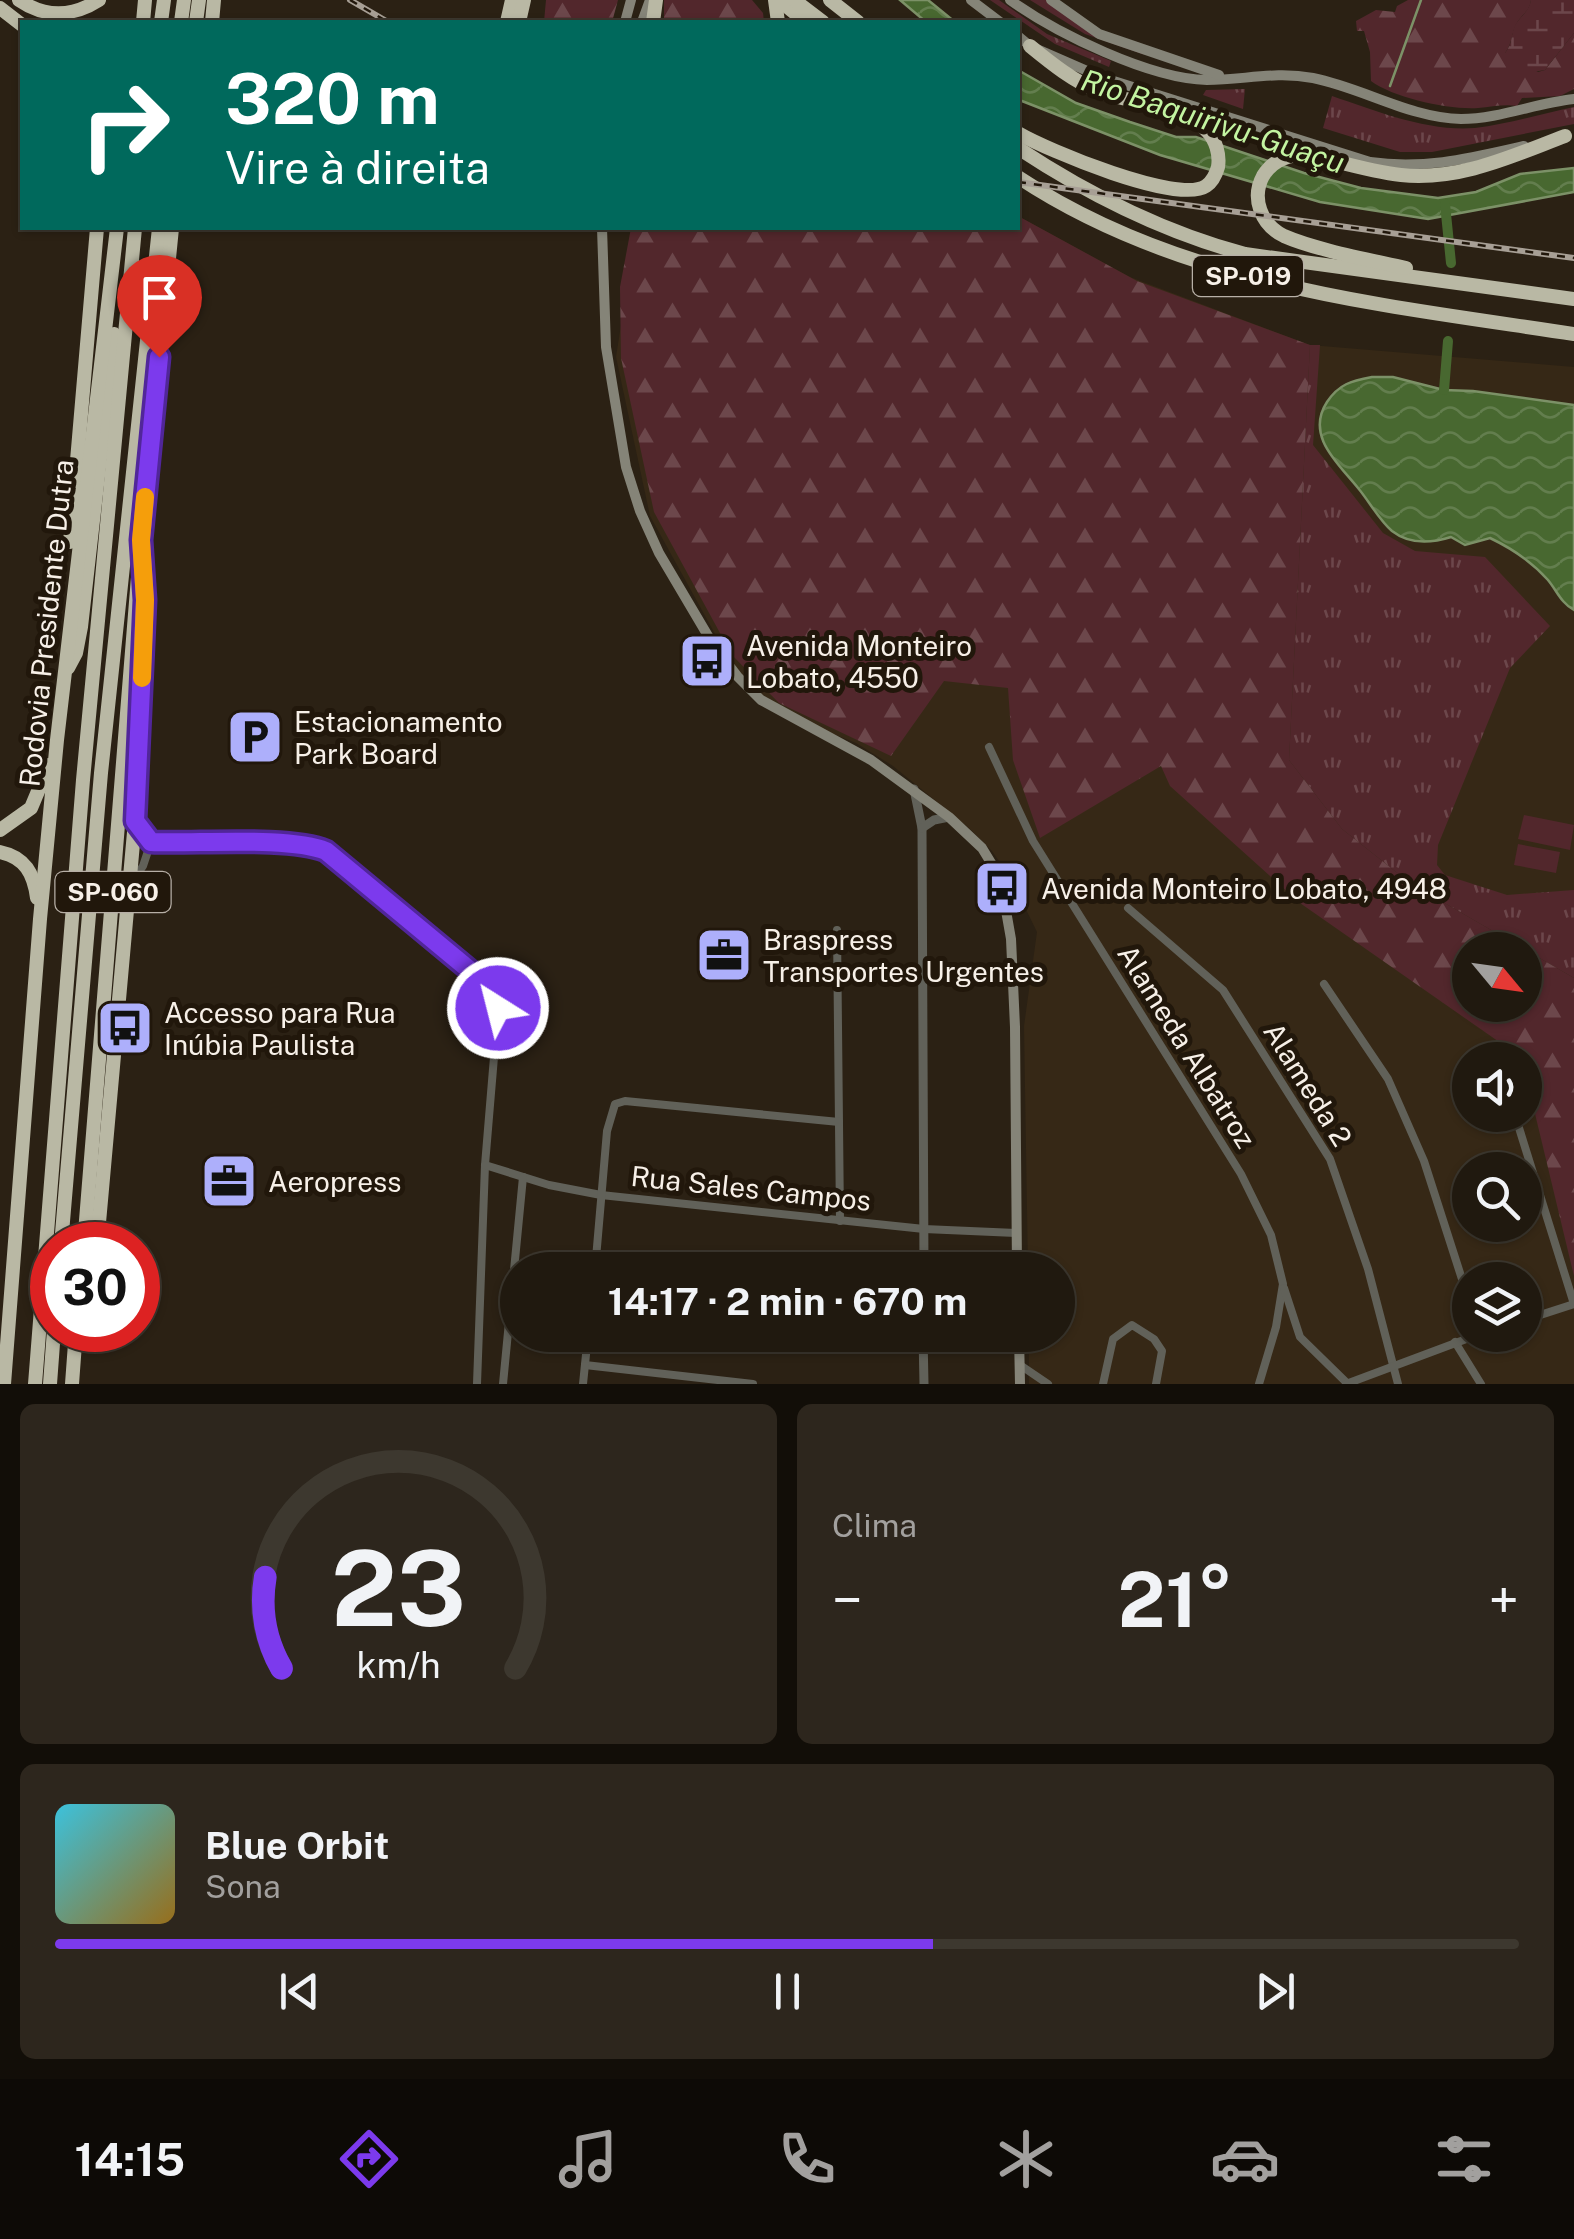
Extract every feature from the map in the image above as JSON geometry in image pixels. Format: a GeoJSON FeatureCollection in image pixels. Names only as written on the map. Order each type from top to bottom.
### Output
{"type":"FeatureCollection","features":[{"type":"Feature","properties":{"kind":"highway"},"geometry":{"type":"LineString","coordinates":[[19,0],[40,12],[54,14],[82,10],[99,0]]}},
{"type":"Feature","properties":{"kind":"highway"},"geometry":{"type":"LineString","coordinates":[[777,0],[803,20]]}},
{"type":"Feature","properties":{"kind":"highway"},"geometry":{"type":"LineString","coordinates":[[794,0],[820,20]]}},
{"type":"Feature","properties":{"kind":"highway"},"geometry":{"type":"LineString","coordinates":[[830,0],[855,20]]}},
{"type":"Feature","properties":{"kind":"highway"},"geometry":{"type":"LineString","coordinates":[[1020,134],[1061,155],[1157,185],[1197,190],[1214,178],[1218,156],[1214,139],[1184,116],[1081,83],[1024,41]]}},
{"type":"Feature","properties":{"kind":"highway"},"geometry":{"type":"LineString","coordinates":[[1460,282],[1283,236],[1266,222],[1257,196],[1259,185],[1272,165],[1296,154],[1311,154],[1402,176],[1430,176],[1474,170],[1570,136]]}},
{"type":"Feature","properties":{"kind":"highway","name":"SP-019"},"geometry":{"type":"LineString","coordinates":[[1020,149],[1125,212],[1198,241],[1292,263],[1574,299]]}},
{"type":"Feature","properties":{"kind":"highway","name":"SP-019"},"geometry":{"type":"LineString","coordinates":[[1020,177],[1061,206],[1191,262],[1279,285],[1574,334]]}},
{"type":"Feature","properties":{"kind":"highway"},"geometry":{"type":"LineString","coordinates":[[71,603],[72,505],[98,230]]}},
{"type":"Feature","properties":{"kind":"highway","name":"Rodovia Presidente Dutra"},"geometry":{"type":"LineString","coordinates":[[4,1384],[63,678],[117,230]]}},
{"type":"Feature","properties":{"kind":"highway","name":"SP-060"},"geometry":{"type":"LineString","coordinates":[[63,1222],[101,773],[159,230]]}},
{"type":"Feature","properties":{"kind":"highway","name":"SP-060"},"geometry":{"type":"LineString","coordinates":[[86,1222],[141,540],[174,230]]}},
{"type":"Feature","properties":{"kind":"highway"},"geometry":{"type":"LineString","coordinates":[[63,678],[76,653],[82,627],[120,274],[135,234]]}},
{"type":"Feature","properties":{"kind":"highway","name":"Rodovia Presidente Dutra"},"geometry":{"type":"LineString","coordinates":[[35,1384],[84,780],[135,234]]}},
{"type":"Feature","properties":{"kind":"highway"},"geometry":{"type":"LineString","coordinates":[[1496,322],[1574,342]]}},
{"type":"Feature","properties":{"kind":"highway"},"geometry":{"type":"LineString","coordinates":[[99,1222],[135,821],[145,600],[141,540]]}},
{"type":"Feature","properties":{"kind":"highway"},"geometry":{"type":"LineString","coordinates":[[0,830],[31,808],[57,740]]}},
{"type":"Feature","properties":{"kind":"highway"},"geometry":{"type":"LineString","coordinates":[[0,852],[13,855],[30,872],[40,919]]}},
{"type":"Feature","properties":{"kind":"highway"},"geometry":{"type":"LineString","coordinates":[[50,1384],[52,1352]]}},
{"type":"Feature","properties":{"kind":"highway"},"geometry":{"type":"LineString","coordinates":[[72,1383],[74,1352]]}},
{"type":"Feature","properties":{"kind":"highway"},"geometry":{"type":"LineString","coordinates":[[72,1383],[80,1352]]}},
{"type":"Feature","properties":{"kind":"main road"},"geometry":{"type":"LineString","coordinates":[[971,0],[997,20]]}},
{"type":"Feature","properties":{"kind":"main road"},"geometry":{"type":"LineString","coordinates":[[1010,0],[1065,35],[1134,62],[1190,78],[1216,80],[1230,76]]}},
{"type":"Feature","properties":{"kind":"main road"},"geometry":{"type":"LineString","coordinates":[[1051,0],[1099,34],[1203,72],[1316,79],[1421,112],[1458,119],[1574,99]]}},
{"type":"Feature","properties":{"kind":"main road"},"geometry":{"type":"LineString","coordinates":[[1024,41],[1101,77],[1370,162],[1403,166],[1443,164],[1570,136]]}},
{"type":"Feature","properties":{"kind":"main road"},"geometry":{"type":"LineString","coordinates":[[606,230],[606,347],[626,467],[640,511],[714,646],[753,693],[798,722],[856,751],[949,817],[986,854],[1002,888],[1008,915],[1015,1027],[1016,1252]]}},
{"type":"Feature","properties":{"kind":"main road"},"geometry":{"type":"LineString","coordinates":[[1020,1352],[1020,1384]]}},
{"type":"Feature","properties":{"kind":"street","name":"Alameda Albatroz"},"geometry":{"type":"LineString","coordinates":[[989,747],[1033,841],[1240,1174],[1272,1235],[1283,1284],[1276,1327],[1258,1384]]}},
{"type":"Feature","properties":{"kind":"street"},"geometry":{"type":"LineString","coordinates":[[914,789],[922,828],[924,1252]]}},
{"type":"Feature","properties":{"kind":"street"},"geometry":{"type":"LineString","coordinates":[[922,828],[949,817]]}},
{"type":"Feature","properties":{"kind":"street"},"geometry":{"type":"LineString","coordinates":[[135,821],[151,842]]}},
{"type":"Feature","properties":{"kind":"street"},"geometry":{"type":"LineString","coordinates":[[129,885],[144,866],[151,842]]}},
{"type":"Feature","properties":{"kind":"street"},"geometry":{"type":"LineString","coordinates":[[151,842],[314,846],[335,858],[499,997],[485,1165],[477,1384]]}},
{"type":"Feature","properties":{"kind":"street","name":"Alameda 2"},"geometry":{"type":"LineString","coordinates":[[1128,908],[1223,990],[1330,1159],[1368,1270],[1398,1384]]}},
{"type":"Feature","properties":{"kind":"street"},"geometry":{"type":"LineString","coordinates":[[837,930],[840,1221]]}},
{"type":"Feature","properties":{"kind":"street"},"geometry":{"type":"LineString","coordinates":[[1324,984],[1388,1078],[1424,1161],[1456,1262]]}},
{"type":"Feature","properties":{"kind":"street"},"geometry":{"type":"LineString","coordinates":[[597,1252],[615,1104],[625,1101],[838,1122]]}},
{"type":"Feature","properties":{"kind":"street"},"geometry":{"type":"LineString","coordinates":[[1520,1132],[1574,1304],[1542,1314]]}},
{"type":"Feature","properties":{"kind":"street","name":"Rua Sales Campos"},"geometry":{"type":"LineString","coordinates":[[485,1165],[602,1195],[924,1229],[1016,1234]]}},
{"type":"Feature","properties":{"kind":"street"},"geometry":{"type":"LineString","coordinates":[[503,1384],[523,1177]]}},
{"type":"Feature","properties":{"kind":"street"},"geometry":{"type":"LineString","coordinates":[[1283,1284],[1300,1336],[1346,1384],[1452,1344]]}},
{"type":"Feature","properties":{"kind":"street"},"geometry":{"type":"LineString","coordinates":[[1104,1384],[1113,1339],[1132,1324],[1154,1339],[1162,1351],[1156,1384]]}},
{"type":"Feature","properties":{"kind":"street"},"geometry":{"type":"LineString","coordinates":[[582,1384],[586,1352]]}},
{"type":"Feature","properties":{"kind":"street"},"geometry":{"type":"LineString","coordinates":[[924,1352],[924,1384]]}},
{"type":"Feature","properties":{"kind":"street"},"geometry":{"type":"LineString","coordinates":[[1462,1352],[1481,1384]]}},
{"type":"Feature","properties":{"kind":"street"},"geometry":{"type":"LineString","coordinates":[[1020,1364],[1048,1384]]}},
{"type":"Feature","properties":{"kind":"street"},"geometry":{"type":"LineString","coordinates":[[585,1365],[671,1379],[753,1384]]}},
{"type":"Feature","properties":{"kind":"shaded area"},"geometry":{"type":"Polygon","coordinates":[[[1020,217],[1130,277],[1310,345],[1574,367],[1574,951],[1564,972],[1574,978],[1574,1384],[1029,1384],[1029,1352],[1075,1352],[1075,1252],[1028,1252],[1024,1026],[1037,932],[1010,877],[970,829],[893,766],[856,743],[805,723],[770,703],[731,663],[650,516],[616,357],[636,230],[1020,230],[1020,217]]]}},
{"type":"Feature","properties":{"kind":"green space"},"geometry":{"type":"Polygon","coordinates":[[[546,0],[618,0],[613,20],[544,20],[546,0]]]}},
{"type":"Feature","properties":{"kind":"green space"},"geometry":{"type":"Polygon","coordinates":[[[664,0],[752,0],[764,20],[664,20],[664,0]]]}},
{"type":"Feature","properties":{"kind":"green space"},"geometry":{"type":"Polygon","coordinates":[[[990,0],[999,0],[1047,34],[1111,61],[1109,67],[1055,44],[990,0]]]}},
{"type":"Feature","properties":{"kind":"green space"},"geometry":{"type":"Polygon","coordinates":[[[1030,0],[1046,0],[1145,55],[1085,34],[1030,0]]]}},
{"type":"Feature","properties":{"kind":"green space"},"geometry":{"type":"Polygon","coordinates":[[[1408,0],[1531,0],[1505,53],[1538,72],[1545,70],[1574,33],[1574,89],[1560,96],[1522,98],[1517,106],[1466,108],[1422,102],[1381,87],[1371,81],[1370,52],[1364,31],[1357,31],[1356,21],[1376,10],[1395,12],[1397,6],[1408,0]]]}},
{"type":"Feature","properties":{"kind":"green space"},"geometry":{"type":"Polygon","coordinates":[[[1531,0],[1574,0],[1574,33],[1545,70],[1508,70],[1501,57],[1531,0]]]}},
{"type":"Feature","properties":{"kind":"green space"},"geometry":{"type":"Polygon","coordinates":[[[1245,89],[1243,109],[1203,95],[1206,90],[1245,89]]]}},
{"type":"Feature","properties":{"kind":"green space"},"geometry":{"type":"Polygon","coordinates":[[[1332,96],[1439,127],[1475,128],[1574,107],[1574,124],[1432,152],[1400,152],[1323,128],[1332,96]]]}},
{"type":"Feature","properties":{"kind":"green space"},"geometry":{"type":"Polygon","coordinates":[[[1020,217],[1137,281],[1310,345],[1289,760],[1342,829],[1410,883],[1495,932],[1452,932],[1452,1009],[1300,903],[1170,786],[1161,766],[1040,838],[1013,760],[1008,688],[944,681],[891,756],[779,703],[732,655],[654,512],[621,358],[620,287],[631,230],[1020,230],[1020,217]]]}},
{"type":"Feature","properties":{"kind":"green space"},"geometry":{"type":"Polygon","coordinates":[[[1310,345],[1320,345],[1313,445],[1383,533],[1415,551],[1485,557],[1550,626],[1510,668],[1438,845],[1437,865],[1445,875],[1507,895],[1574,890],[1574,978],[1542,959],[1542,932],[1495,932],[1410,883],[1342,829],[1289,760],[1310,345]]]}},
{"type":"Feature","properties":{"kind":"green space"},"geometry":{"type":"Polygon","coordinates":[[[1524,815],[1574,825],[1570,850],[1518,839],[1524,815]]]}},
{"type":"Feature","properties":{"kind":"green space"},"geometry":{"type":"Polygon","coordinates":[[[1518,844],[1560,852],[1556,873],[1514,865],[1518,844]]]}},
{"type":"Feature","properties":{"kind":"green space"},"geometry":{"type":"Polygon","coordinates":[[[1542,959],[1574,978],[1574,1276],[1539,1132],[1542,1042],[1499,1042],[1471,1022],[1542,1022],[1542,959]]]}},
{"type":"Feature","properties":{"kind":"water"},"geometry":{"type":"Polygon","coordinates":[[[900,0],[928,0],[953,20],[924,20],[900,0]]]}},
{"type":"Feature","properties":{"kind":"water"},"geometry":{"type":"Polygon","coordinates":[[[1020,71],[1076,103],[1130,122],[1176,137],[1196,137],[1361,188],[1438,198],[1476,192],[1520,174],[1574,168],[1574,192],[1428,219],[1320,202],[1160,155],[1022,101],[1020,71]]]}},
{"type":"Feature","properties":{"kind":"water"},"geometry":{"type":"Polygon","coordinates":[[[1372,377],[1574,405],[1574,610],[1535,567],[1490,538],[1465,545],[1451,537],[1414,541],[1399,536],[1383,521],[1334,459],[1320,426],[1321,414],[1336,391],[1372,377]]]}},
{"type":"Feature","properties":{"kind":"waterway"},"geometry":{"type":"LineString","coordinates":[[1390,86],[1421,0]]}},
{"type":"Feature","properties":{"kind":"waterway"},"geometry":{"type":"LineString","coordinates":[[1445,204],[1451,263]]}},
{"type":"Feature","properties":{"kind":"waterway"},"geometry":{"type":"LineString","coordinates":[[1444,390],[1448,341]]}},
{"type":"Feature","properties":{"kind":"railway"},"geometry":{"type":"LineString","coordinates":[[350,0],[385,20]]}},
{"type":"Feature","properties":{"kind":"railway"},"geometry":{"type":"LineString","coordinates":[[1020,182],[1574,258]]}},
{"type":"Feature","properties":{"kind":"slow traffic"},"geometry":{"type":"LineString","coordinates":[[142,678],[145,600],[141,540],[145,497]]}},
{"type":"Feature","properties":{"kind":"place","name":"Avenida Monteiro Lobato, 4550"},"geometry":{"type":"Point","coordinates":[707,661]}},
{"type":"Feature","properties":{"kind":"place","name":"Estacionamento Park Board"},"geometry":{"type":"Point","coordinates":[255,737]}},
{"type":"Feature","properties":{"kind":"place","name":"Avenida Monteiro Lobato, 4948"},"geometry":{"type":"Point","coordinates":[1002,888]}},
{"type":"Feature","properties":{"kind":"place","name":"Braspress Transportes Urgentes"},"geometry":{"type":"Point","coordinates":[724,955]}},
{"type":"Feature","properties":{"kind":"place","name":"Accesso para Rua Inúbia Paulista"},"geometry":{"type":"Point","coordinates":[125,1028]}},
{"type":"Feature","properties":{"kind":"place","name":"Aeropress"},"geometry":{"type":"Point","coordinates":[229,1181]}},
{"type":"Feature","properties":{"kind":"route"},"geometry":{"type":"LineString","coordinates":[[159,357],[141,540],[145,600],[135,821],[151,842],[281,844],[314,846],[326,851],[484,982],[499,997],[498,1008]]}},
{"type":"Feature","properties":{"kind":"water label","name":"Rio Baquirivu-Guaçu"},"geometry":{"type":"Point","coordinates":[1213,121]}}]}
